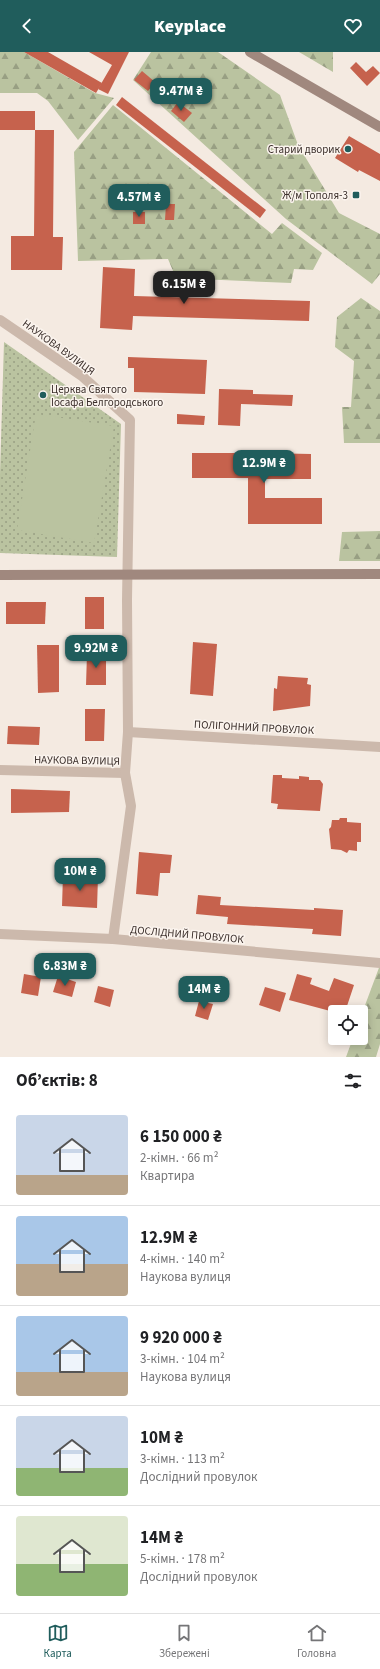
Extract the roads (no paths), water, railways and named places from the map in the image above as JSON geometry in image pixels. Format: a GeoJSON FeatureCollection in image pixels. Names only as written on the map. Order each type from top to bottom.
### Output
{"type":"FeatureCollection","features":[{"type":"Feature","properties":{"kind":"street"},"geometry":{"type":"LineString","coordinates":[[250,52],[380,126]]}},
{"type":"Feature","properties":{"kind":"street","name":"НАУКОВА ВУЛИЦЯ"},"geometry":{"type":"LineString","coordinates":[[0,320],[82,376],[130,420],[127,576],[128,732],[125,773],[0,770]]}},
{"type":"Feature","properties":{"kind":"street"},"geometry":{"type":"LineString","coordinates":[[0,575],[127,576],[380,574]]}},
{"type":"Feature","properties":{"kind":"street","name":"ПОЛІГОННИЙ ПРОВУЛОК"},"geometry":{"type":"LineString","coordinates":[[128,732],[380,747]]}},
{"type":"Feature","properties":{"kind":"street"},"geometry":{"type":"LineString","coordinates":[[113,939],[131,806],[125,773]]}},
{"type":"Feature","properties":{"kind":"street","name":"ДОСЛІДНИЙ ПРОВУЛОК"},"geometry":{"type":"LineString","coordinates":[[0,934],[113,939],[376,963]]}},
{"type":"Feature","properties":{"kind":"place","name":"Старий дворик"},"geometry":{"type":"Point","coordinates":[348,149]}},
{"type":"Feature","properties":{"kind":"place","name":"Ж/м Тополя-3"},"geometry":{"type":"Point","coordinates":[356,195]}},
{"type":"Feature","properties":{"kind":"place","name":"Церква Святого Іосафа Белгородського"},"geometry":{"type":"Point","coordinates":[43,395]}}]}
